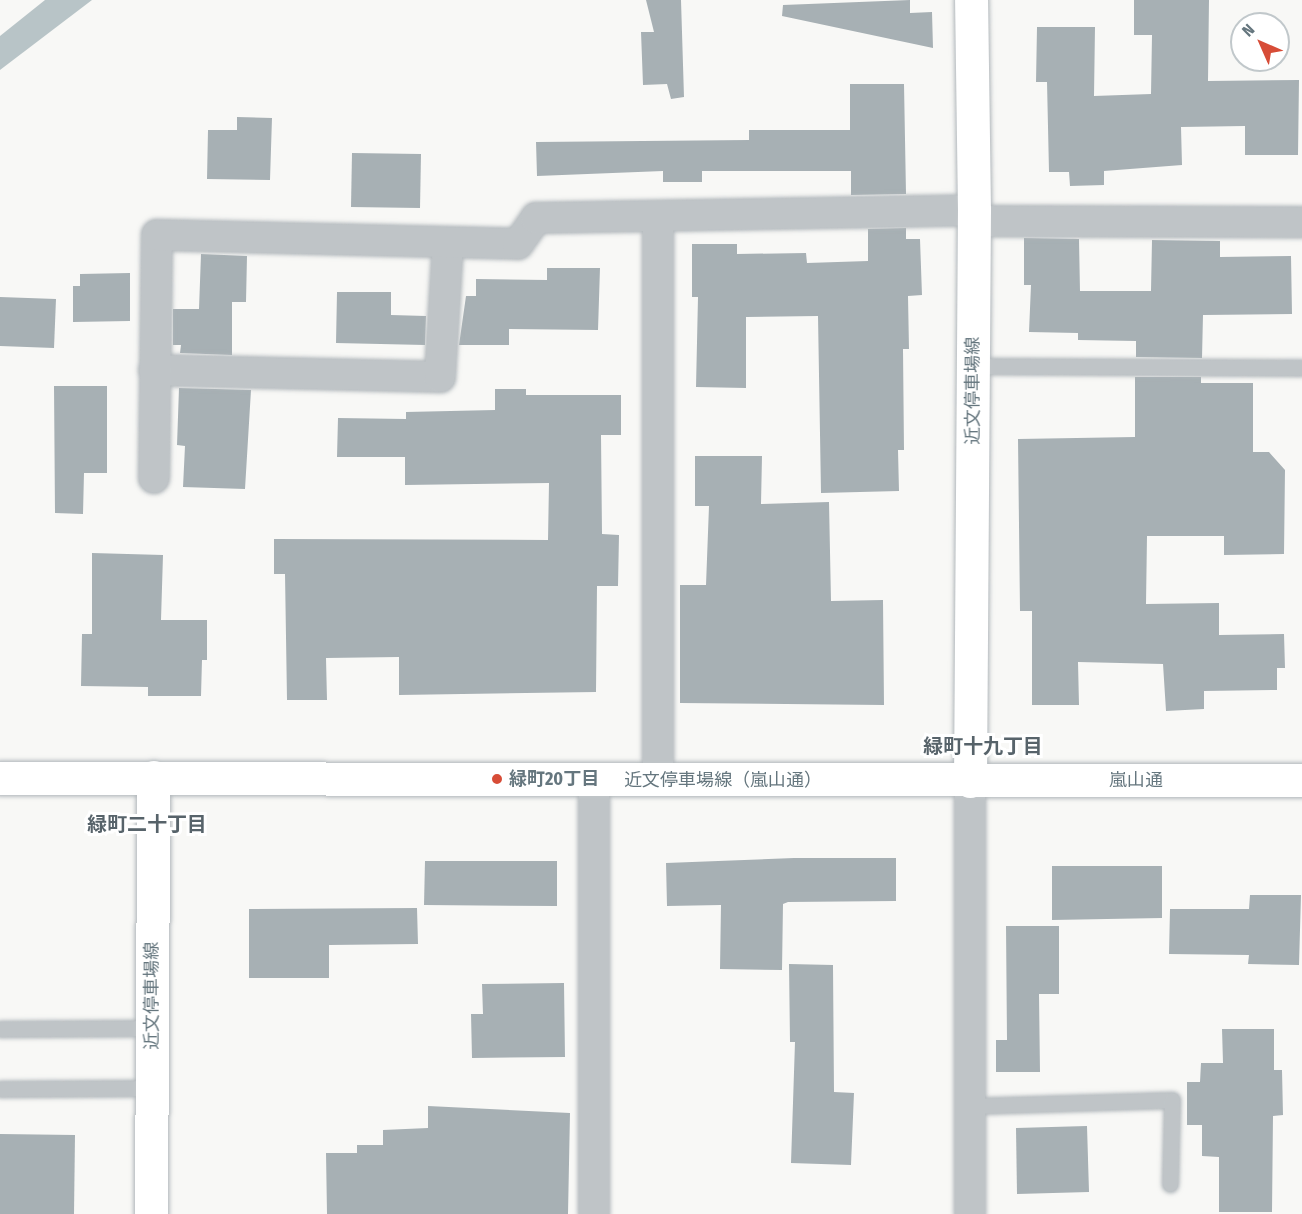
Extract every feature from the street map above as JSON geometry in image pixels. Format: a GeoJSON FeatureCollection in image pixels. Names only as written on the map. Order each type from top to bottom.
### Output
{"type":"FeatureCollection","features":[{"type":"Feature","properties":{"kind":"main road","name":"近文停車場線"},"geometry":{"type":"LineString","coordinates":[[970,781],[973,366],[971,0]]}},
{"type":"Feature","properties":{"kind":"main road","name":"近文停車場線"},"geometry":{"type":"LineString","coordinates":[[152,1214],[153,777]]}},
{"type":"Feature","properties":{"kind":"main road","name":"近文停車場線（嵐山通）"},"geometry":{"type":"LineString","coordinates":[[0,778],[970,781]]}},
{"type":"Feature","properties":{"kind":"main road","name":"嵐山通"},"geometry":{"type":"LineString","coordinates":[[970,781],[1302,780]]}},
{"type":"Feature","properties":{"kind":"street"},"geometry":{"type":"LineString","coordinates":[[154,478],[157,236],[518,244],[536,218],[973,215],[1302,222]]}},
{"type":"Feature","properties":{"kind":"street"},"geometry":{"type":"LineString","coordinates":[[658,217],[658,779]]}},
{"type":"Feature","properties":{"kind":"street"},"geometry":{"type":"LineString","coordinates":[[154,370],[440,377],[448,242]]}},
{"type":"Feature","properties":{"kind":"street"},"geometry":{"type":"LineString","coordinates":[[594,779],[594,1214]]}},
{"type":"Feature","properties":{"kind":"street"},"geometry":{"type":"LineString","coordinates":[[970,781],[970,1214]]}},
{"type":"Feature","properties":{"kind":"lane"},"geometry":{"type":"LineString","coordinates":[[973,366],[1302,368]]}},
{"type":"Feature","properties":{"kind":"lane"},"geometry":{"type":"LineString","coordinates":[[0,1029],[152,1028]]}},
{"type":"Feature","properties":{"kind":"lane"},"geometry":{"type":"LineString","coordinates":[[0,1089],[152,1088]]}},
{"type":"Feature","properties":{"kind":"lane"},"geometry":{"type":"LineString","coordinates":[[970,1106],[1172,1100],[1170,1184]]}},
{"type":"Feature","properties":{"kind":"shaded area"},"geometry":{"type":"Polygon","coordinates":[[[45,0],[92,0],[0,70],[0,36],[45,0]]]}},
{"type":"Feature","properties":{"kind":"building"},"geometry":{"type":"Polygon","coordinates":[[[646,0],[681,0],[684,97],[671,99],[667,84],[643,85],[641,32],[654,32],[646,0]]]}},
{"type":"Feature","properties":{"kind":"building"},"geometry":{"type":"Polygon","coordinates":[[[910,0],[910,13],[932,12],[933,48],[782,16],[783,5],[910,0]]]}},
{"type":"Feature","properties":{"kind":"building"},"geometry":{"type":"Polygon","coordinates":[[[1134,0],[1209,0],[1208,81],[1299,80],[1298,155],[1245,155],[1245,126],[1181,127],[1182,165],[1104,171],[1104,185],[1070,186],[1069,172],[1049,172],[1047,82],[1036,82],[1037,27],[1095,27],[1094,96],[1151,94],[1152,35],[1134,35],[1134,0]]]}},
{"type":"Feature","properties":{"kind":"building"},"geometry":{"type":"Polygon","coordinates":[[[850,84],[904,84],[906,194],[851,195],[851,171],[702,171],[702,182],[663,182],[663,171],[537,176],[536,142],[749,140],[749,130],[850,130],[850,84]]]}},
{"type":"Feature","properties":{"kind":"building"},"geometry":{"type":"Polygon","coordinates":[[[237,117],[272,118],[270,180],[207,179],[208,130],[237,130],[237,117]]]}},
{"type":"Feature","properties":{"kind":"building"},"geometry":{"type":"Polygon","coordinates":[[[352,153],[421,154],[420,208],[351,207],[352,153]]]}},
{"type":"Feature","properties":{"kind":"building"},"geometry":{"type":"Polygon","coordinates":[[[906,228],[906,239],[920,239],[922,295],[908,296],[909,349],[903,349],[904,450],[898,450],[899,491],[821,493],[818,316],[746,317],[746,388],[696,387],[698,297],[692,297],[692,244],[737,244],[737,254],[806,253],[807,263],[868,261],[868,229],[906,228]]]}},
{"type":"Feature","properties":{"kind":"building"},"geometry":{"type":"Polygon","coordinates":[[[1024,238],[1079,239],[1080,291],[1151,291],[1152,240],[1220,241],[1220,257],[1291,256],[1292,314],[1203,315],[1202,358],[1136,357],[1136,341],[1078,340],[1078,333],[1029,332],[1031,285],[1024,285],[1024,238]]]}},
{"type":"Feature","properties":{"kind":"building"},"geometry":{"type":"Polygon","coordinates":[[[201,254],[247,256],[246,302],[232,302],[232,355],[180,353],[181,345],[173,345],[173,309],[199,309],[201,254]]]}},
{"type":"Feature","properties":{"kind":"building"},"geometry":{"type":"Polygon","coordinates":[[[547,268],[600,268],[598,330],[509,329],[509,345],[459,345],[466,296],[476,296],[476,279],[547,280],[547,268]]]}},
{"type":"Feature","properties":{"kind":"building"},"geometry":{"type":"Polygon","coordinates":[[[130,273],[130,321],[73,322],[73,286],[80,286],[80,274],[130,273]]]}},
{"type":"Feature","properties":{"kind":"building"},"geometry":{"type":"Polygon","coordinates":[[[337,292],[391,292],[391,315],[426,316],[425,345],[336,343],[337,292]]]}},
{"type":"Feature","properties":{"kind":"building"},"geometry":{"type":"Polygon","coordinates":[[[0,297],[56,299],[54,348],[0,346],[0,297]]]}},
{"type":"Feature","properties":{"kind":"building"},"geometry":{"type":"Polygon","coordinates":[[[1135,377],[1201,377],[1201,383],[1253,383],[1253,452],[1269,452],[1285,470],[1284,554],[1224,555],[1224,536],[1147,536],[1146,604],[1219,603],[1219,635],[1284,634],[1285,668],[1277,668],[1277,690],[1204,691],[1204,709],[1166,711],[1163,664],[1078,662],[1079,705],[1032,705],[1032,611],[1020,611],[1018,439],[1135,437],[1135,377]]]}},
{"type":"Feature","properties":{"kind":"building"},"geometry":{"type":"Polygon","coordinates":[[[54,386],[107,386],[107,473],[84,473],[83,514],[55,513],[54,386]]]}},
{"type":"Feature","properties":{"kind":"building"},"geometry":{"type":"Polygon","coordinates":[[[179,388],[251,390],[245,489],[183,487],[185,446],[177,445],[179,388]]]}},
{"type":"Feature","properties":{"kind":"building"},"geometry":{"type":"Polygon","coordinates":[[[495,389],[526,389],[526,395],[621,395],[621,435],[601,435],[602,534],[619,535],[618,586],[597,586],[596,692],[399,695],[399,657],[326,658],[327,700],[287,700],[285,574],[274,574],[274,539],[548,540],[549,483],[405,485],[405,457],[337,457],[338,418],[406,419],[406,412],[495,410],[495,389]]]}},
{"type":"Feature","properties":{"kind":"building"},"geometry":{"type":"Polygon","coordinates":[[[695,456],[762,456],[761,504],[829,502],[831,601],[883,600],[884,705],[680,703],[680,585],[706,585],[709,506],[695,506],[695,456]]]}},
{"type":"Feature","properties":{"kind":"building"},"geometry":{"type":"Polygon","coordinates":[[[92,553],[163,555],[161,620],[207,620],[207,660],[202,660],[201,696],[148,696],[148,687],[81,686],[82,634],[92,634],[92,553]]]}},
{"type":"Feature","properties":{"kind":"building"},"geometry":{"type":"Polygon","coordinates":[[[794,858],[896,858],[896,901],[788,902],[783,904],[782,970],[720,969],[721,905],[667,906],[666,863],[794,858]]]}},
{"type":"Feature","properties":{"kind":"building"},"geometry":{"type":"Polygon","coordinates":[[[425,861],[557,861],[557,906],[424,905],[425,861]]]}},
{"type":"Feature","properties":{"kind":"building"},"geometry":{"type":"Polygon","coordinates":[[[1052,866],[1162,866],[1162,918],[1052,920],[1052,866]]]}},
{"type":"Feature","properties":{"kind":"building"},"geometry":{"type":"Polygon","coordinates":[[[1250,895],[1301,895],[1299,965],[1248,964],[1249,955],[1169,954],[1170,909],[1249,909],[1250,895]]]}},
{"type":"Feature","properties":{"kind":"building"},"geometry":{"type":"Polygon","coordinates":[[[417,908],[418,944],[329,945],[329,978],[249,978],[249,909],[417,908]]]}},
{"type":"Feature","properties":{"kind":"building"},"geometry":{"type":"Polygon","coordinates":[[[1006,926],[1059,926],[1059,994],[1039,994],[1040,1072],[996,1072],[996,1040],[1007,1040],[1006,926]]]}},
{"type":"Feature","properties":{"kind":"building"},"geometry":{"type":"Polygon","coordinates":[[[789,964],[833,965],[834,1092],[854,1093],[851,1165],[791,1163],[795,1042],[790,1042],[789,964]]]}},
{"type":"Feature","properties":{"kind":"building"},"geometry":{"type":"Polygon","coordinates":[[[564,983],[565,1057],[472,1058],[471,1014],[483,1014],[482,984],[564,983]]]}},
{"type":"Feature","properties":{"kind":"building"},"geometry":{"type":"Polygon","coordinates":[[[1222,1029],[1274,1029],[1274,1070],[1282,1070],[1283,1115],[1273,1116],[1272,1212],[1219,1212],[1219,1157],[1202,1156],[1202,1125],[1187,1125],[1187,1082],[1200,1082],[1201,1063],[1223,1063],[1222,1029]]]}},
{"type":"Feature","properties":{"kind":"building"},"geometry":{"type":"Polygon","coordinates":[[[428,1106],[570,1113],[568,1214],[327,1214],[326,1153],[357,1153],[357,1145],[383,1145],[383,1130],[428,1128],[428,1106]]]}},
{"type":"Feature","properties":{"kind":"building"},"geometry":{"type":"Polygon","coordinates":[[[1087,1126],[1089,1192],[1017,1194],[1016,1128],[1087,1126]]]}},
{"type":"Feature","properties":{"kind":"building"},"geometry":{"type":"Polygon","coordinates":[[[0,1134],[75,1135],[74,1214],[0,1214],[0,1134]]]}},
{"type":"Feature","properties":{"kind":"place","name":"緑町20丁目"},"geometry":{"type":"Point","coordinates":[497,779]}},
{"type":"Feature","properties":{"kind":"district","name":"緑町十九丁目"},"geometry":{"type":"Point","coordinates":[983,746]}},
{"type":"Feature","properties":{"kind":"district","name":"緑町二十丁目"},"geometry":{"type":"Point","coordinates":[147,824]}}]}
